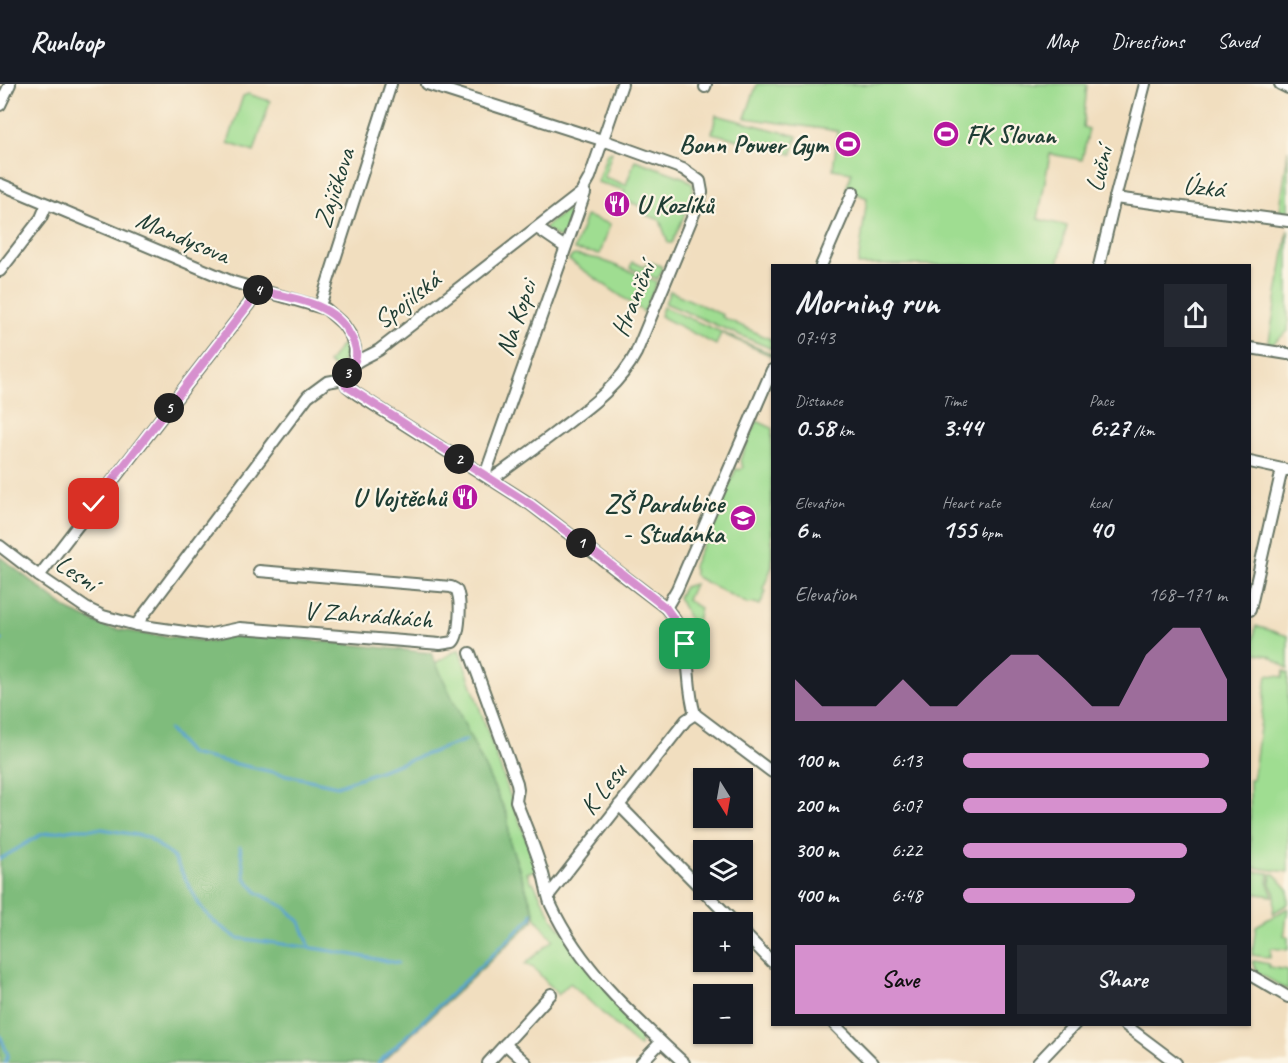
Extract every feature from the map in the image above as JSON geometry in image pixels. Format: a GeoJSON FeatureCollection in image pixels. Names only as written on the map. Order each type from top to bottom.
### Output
{"type":"FeatureCollection","features":[{"type":"Feature","properties":{"kind":"street"},"geometry":{"type":"LineString","coordinates":[[0,105],[10,84]]}},
{"type":"Feature","properties":{"kind":"street","name":"Zajíčkova"},"geometry":{"type":"LineString","coordinates":[[320,306],[391,84]]}},
{"type":"Feature","properties":{"kind":"street"},"geometry":{"type":"LineString","coordinates":[[427,84],[603,140]]}},
{"type":"Feature","properties":{"kind":"street"},"geometry":{"type":"LineString","coordinates":[[466,96],[470,84]]}},
{"type":"Feature","properties":{"kind":"street","name":"Spojilská"},"geometry":{"type":"LineString","coordinates":[[344,379],[354,363],[379,350],[581,193],[590,177],[622,84]]}},
{"type":"Feature","properties":{"kind":"street","name":"Luční"},"geometry":{"type":"LineString","coordinates":[[1099,264],[1145,84]]}},
{"type":"Feature","properties":{"kind":"street"},"geometry":{"type":"LineString","coordinates":[[1280,84],[1288,88]]}},
{"type":"Feature","properties":{"kind":"street","name":"Hraniční"},"geometry":{"type":"LineString","coordinates":[[488,477],[584,411],[620,379],[636,353],[700,199],[702,192],[700,181],[683,169],[603,140]]}},
{"type":"Feature","properties":{"kind":"street","name":"Na Kopci"},"geometry":{"type":"LineString","coordinates":[[488,477],[590,177]]}},
{"type":"Feature","properties":{"kind":"street","name":"Mandysova"},"geometry":{"type":"LineString","coordinates":[[0,184],[232,282],[320,306],[331,313],[348,331],[355,348],[354,363]]}},
{"type":"Feature","properties":{"kind":"street"},"geometry":{"type":"LineString","coordinates":[[822,264],[853,192]]}},
{"type":"Feature","properties":{"kind":"street","name":"Úzká"},"geometry":{"type":"LineString","coordinates":[[1115,198],[1288,220]]}},
{"type":"Feature","properties":{"kind":"street"},"geometry":{"type":"LineString","coordinates":[[0,271],[41,218],[48,204]]}},
{"type":"Feature","properties":{"kind":"street"},"geometry":{"type":"LineString","coordinates":[[537,228],[565,248]]}},
{"type":"Feature","properties":{"kind":"street"},"geometry":{"type":"LineString","coordinates":[[39,576],[249,304],[256,290]]}},
{"type":"Feature","properties":{"kind":"street"},"geometry":{"type":"LineString","coordinates":[[1251,348],[1288,354]]}},
{"type":"Feature","properties":{"kind":"street"},"geometry":{"type":"LineString","coordinates":[[666,608],[677,589],[771,372]]}},
{"type":"Feature","properties":{"kind":"street"},"geometry":{"type":"LineString","coordinates":[[136,625],[308,396],[327,382],[344,379],[346,386],[356,393],[530,504],[666,608],[675,618],[683,635],[695,714],[771,771]]}},
{"type":"Feature","properties":{"kind":"street"},"geometry":{"type":"LineString","coordinates":[[1251,462],[1285,470],[1251,606]]}},
{"type":"Feature","properties":{"kind":"street","name":"Lesní"},"geometry":{"type":"LineString","coordinates":[[0,546],[39,576],[94,612],[136,625]]}},
{"type":"Feature","properties":{"kind":"street","name":"V Zahrádkách"},"geometry":{"type":"LineString","coordinates":[[136,625],[206,635],[240,628],[440,644],[450,643],[457,636],[459,597],[457,591],[451,587],[259,571]]}},
{"type":"Feature","properties":{"kind":"street"},"geometry":{"type":"LineString","coordinates":[[470,653],[517,783],[516,801],[543,873],[550,902],[582,954],[626,1008],[684,1063]]}},
{"type":"Feature","properties":{"kind":"street","name":"K Lesu"},"geometry":{"type":"LineString","coordinates":[[549,895],[686,720],[695,714]]}},
{"type":"Feature","properties":{"kind":"street"},"geometry":{"type":"LineString","coordinates":[[619,805],[724,912]]}},
{"type":"Feature","properties":{"kind":"street"},"geometry":{"type":"LineString","coordinates":[[753,942],[771,961]]}},
{"type":"Feature","properties":{"kind":"street"},"geometry":{"type":"LineString","coordinates":[[1251,976],[1288,997]]}},
{"type":"Feature","properties":{"kind":"street"},"geometry":{"type":"LineString","coordinates":[[488,1063],[551,994]]}},
{"type":"Feature","properties":{"kind":"street"},"geometry":{"type":"LineString","coordinates":[[836,1026],[873,1063]]}},
{"type":"Feature","properties":{"kind":"street"},"geometry":{"type":"LineString","coordinates":[[1038,1063],[1073,1026]]}},
{"type":"Feature","properties":{"kind":"street"},"geometry":{"type":"LineString","coordinates":[[1127,1026],[1176,1063]]}},
{"type":"Feature","properties":{"kind":"street"},"geometry":{"type":"LineString","coordinates":[[641,1063],[661,1042]]}},
{"type":"Feature","properties":{"kind":"street"},"geometry":{"type":"LineString","coordinates":[[505,1044],[526,1063]]}},
{"type":"Feature","properties":{"kind":"green space"},"geometry":{"type":"Polygon","coordinates":[[[757,84],[1087,84],[1083,127],[1089,129],[1082,160],[1050,154],[1038,219],[1067,226],[1058,264],[858,264],[867,198],[846,189],[852,172],[833,169],[838,131],[745,118],[757,84]]]}},
{"type":"Feature","properties":{"kind":"green space"},"geometry":{"type":"Polygon","coordinates":[[[248,94],[270,101],[254,152],[228,143],[243,96],[248,94]]]}},
{"type":"Feature","properties":{"kind":"green space"},"geometry":{"type":"Polygon","coordinates":[[[716,115],[797,136],[792,154],[712,133],[716,115]]]}},
{"type":"Feature","properties":{"kind":"green space"},"geometry":{"type":"Polygon","coordinates":[[[1288,150],[1288,218],[1279,217],[1288,150]]]}},
{"type":"Feature","properties":{"kind":"green space"},"geometry":{"type":"Polygon","coordinates":[[[612,152],[604,177],[626,185],[635,160],[685,178],[693,185],[693,196],[672,243],[668,243],[660,220],[646,215],[648,209],[622,199],[625,190],[597,182],[607,153],[612,152]]]}},
{"type":"Feature","properties":{"kind":"green space"},"geometry":{"type":"Polygon","coordinates":[[[573,205],[563,237],[560,238],[546,230],[545,227],[573,205]]]}},
{"type":"Feature","properties":{"kind":"green space"},"geometry":{"type":"Polygon","coordinates":[[[586,216],[610,224],[600,254],[574,250],[586,216]]]}},
{"type":"Feature","properties":{"kind":"green space"},"geometry":{"type":"Polygon","coordinates":[[[1288,230],[1288,331],[1268,347],[1288,230]]]}},
{"type":"Feature","properties":{"kind":"green space"},"geometry":{"type":"Polygon","coordinates":[[[575,255],[599,259],[657,282],[644,312],[569,260],[575,255]]]}},
{"type":"Feature","properties":{"kind":"green space"},"geometry":{"type":"Polygon","coordinates":[[[648,261],[661,266],[658,279],[630,268],[632,262],[645,267],[648,261]]]}},
{"type":"Feature","properties":{"kind":"green space"},"geometry":{"type":"Polygon","coordinates":[[[670,291],[771,340],[771,349],[665,303],[670,291]]]}},
{"type":"Feature","properties":{"kind":"green space"},"geometry":{"type":"Polygon","coordinates":[[[663,307],[771,354],[771,356],[721,333],[716,345],[660,316],[663,307]]]}},
{"type":"Feature","properties":{"kind":"green space"},"geometry":{"type":"Polygon","coordinates":[[[346,340],[345,356],[336,369],[328,363],[346,340]]]}},
{"type":"Feature","properties":{"kind":"green space","name":"ZŠ Pardubice - Studánka"},"geometry":{"type":"Polygon","coordinates":[[[757,421],[771,428],[771,569],[760,605],[748,604],[698,578],[695,576],[693,566],[736,469],[740,470],[743,467],[740,460],[757,421]]]}},
{"type":"Feature","properties":{"kind":"green space"},"geometry":{"type":"Polygon","coordinates":[[[0,557],[70,611],[109,628],[213,642],[234,633],[246,633],[431,653],[507,815],[510,843],[534,912],[533,921],[381,1063],[0,1063],[0,557]]]}},
{"type":"Feature","properties":{"kind":"green space"},"geometry":{"type":"Polygon","coordinates":[[[694,584],[687,600],[700,608],[696,626],[691,622],[678,597],[684,587],[694,584]]]}},
{"type":"Feature","properties":{"kind":"green space"},"geometry":{"type":"Polygon","coordinates":[[[1256,626],[1288,636],[1288,669],[1270,656],[1251,652],[1256,626]]]}},
{"type":"Feature","properties":{"kind":"green space"},"geometry":{"type":"Polygon","coordinates":[[[459,649],[538,869],[527,873],[531,882],[553,919],[638,1025],[635,1029],[641,1035],[640,1046],[570,983],[558,995],[534,968],[525,964],[553,940],[537,920],[510,843],[507,815],[435,663],[459,649]]]}},
{"type":"Feature","properties":{"kind":"green space"},"geometry":{"type":"Polygon","coordinates":[[[1284,671],[1288,673],[1288,872],[1251,867],[1251,780],[1253,780],[1267,675],[1283,677],[1284,671]]]}},
{"type":"Feature","properties":{"kind":"green space"},"geometry":{"type":"Polygon","coordinates":[[[1251,871],[1269,873],[1268,884],[1273,896],[1251,893],[1251,871]]]}},
{"type":"Feature","properties":{"kind":"green space"},"geometry":{"type":"Polygon","coordinates":[[[1271,874],[1274,874],[1288,889],[1288,904],[1273,913],[1275,894],[1270,884],[1271,874]]]}},
{"type":"Feature","properties":{"kind":"green space"},"geometry":{"type":"Polygon","coordinates":[[[1288,908],[1284,936],[1288,937],[1288,950],[1271,948],[1270,958],[1252,955],[1256,926],[1288,908]]]}},
{"type":"Feature","properties":{"kind":"green space"},"geometry":{"type":"Polygon","coordinates":[[[1252,962],[1269,964],[1269,967],[1288,970],[1288,990],[1258,973],[1252,962]]]}},
{"type":"Feature","properties":{"kind":"waterway"},"geometry":{"type":"LineString","coordinates":[[169,730],[190,754],[337,786],[466,740]]}},
{"type":"Feature","properties":{"kind":"waterway"},"geometry":{"type":"LineString","coordinates":[[0,859],[42,834],[74,829],[102,829],[148,837],[174,858],[200,906],[213,921],[237,938],[320,949],[398,963]]}},
{"type":"Feature","properties":{"kind":"waterway"},"geometry":{"type":"LineString","coordinates":[[240,847],[245,878],[258,893],[285,907],[300,922],[310,947]]}},
{"type":"Feature","properties":{"kind":"waterway"},"geometry":{"type":"LineString","coordinates":[[378,1063],[531,918],[532,913]]}},
{"type":"Feature","properties":{"kind":"waterway"},"geometry":{"type":"LineString","coordinates":[[0,1035],[8,1055],[5,1063]]}},
{"type":"Feature","properties":{"kind":"place","name":"FK Slovan"},"geometry":{"type":"Point","coordinates":[946,134]}},
{"type":"Feature","properties":{"kind":"place","name":"Bonn Power Gym"},"geometry":{"type":"Point","coordinates":[848,144]}},
{"type":"Feature","properties":{"kind":"place","name":"U Kozlíků"},"geometry":{"type":"Point","coordinates":[617,204]}},
{"type":"Feature","properties":{"kind":"place","name":"U Vojtěchů"},"geometry":{"type":"Point","coordinates":[465,497]}},
{"type":"Feature","properties":{"kind":"place","name":"ZŠ Pardubice - Studánka"},"geometry":{"type":"Point","coordinates":[743,518]}},
{"type":"Feature","properties":{"kind":"route"},"geometry":{"type":"LineString","coordinates":[[94,504],[249,304],[256,290],[320,306],[331,313],[343,324],[354,342],[356,354],[354,363],[344,379],[346,386],[530,504],[607,562],[666,608],[680,627],[685,644]]}}]}
